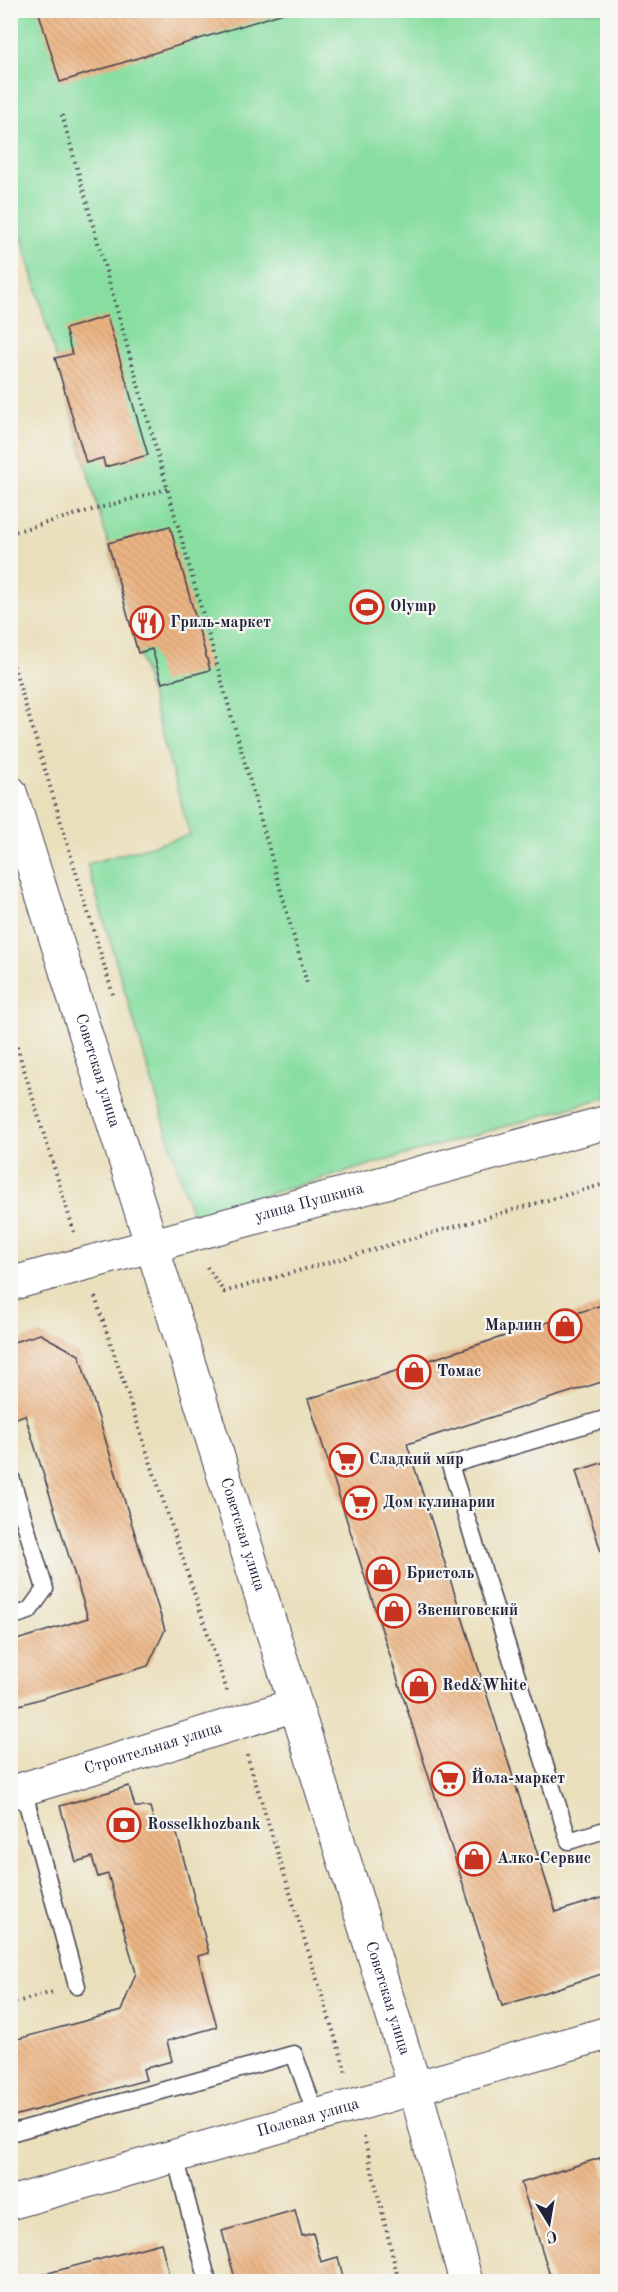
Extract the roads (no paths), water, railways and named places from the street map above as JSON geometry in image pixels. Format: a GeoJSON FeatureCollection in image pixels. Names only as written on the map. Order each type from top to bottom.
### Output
{"type":"FeatureCollection","features":[{"type":"Feature","properties":{"kind":"street","name":"Советская улица"},"geometry":{"type":"LineString","coordinates":[[10,792],[415,2087],[466,2282]]}},
{"type":"Feature","properties":{"kind":"street","name":"улица Пушкина"},"geometry":{"type":"LineString","coordinates":[[10,1284],[608,1122]]}},
{"type":"Feature","properties":{"kind":"street","name":"Строительная улица"},"geometry":{"type":"LineString","coordinates":[[17,1791],[295,1705]]}},
{"type":"Feature","properties":{"kind":"street","name":"Полевая улица"},"geometry":{"type":"LineString","coordinates":[[10,2203],[608,2033]]}},
{"type":"Feature","properties":{"kind":"lane"},"geometry":{"type":"LineString","coordinates":[[608,1418],[450,1465],[569,1841],[608,1829]]}},
{"type":"Feature","properties":{"kind":"lane"},"geometry":{"type":"LineString","coordinates":[[10,1474],[45,1589],[29,1611],[10,1617]]}},
{"type":"Feature","properties":{"kind":"lane"},"geometry":{"type":"LineString","coordinates":[[17,1791],[77,1986]]}},
{"type":"Feature","properties":{"kind":"lane"},"geometry":{"type":"LineString","coordinates":[[10,2133],[294,2054],[316,2115]]}},
{"type":"Feature","properties":{"kind":"lane"},"geometry":{"type":"LineString","coordinates":[[175,2156],[208,2282]]}},
{"type":"Feature","properties":{"kind":"place","name":"Olymp"},"geometry":{"type":"Point","coordinates":[367,607]}},
{"type":"Feature","properties":{"kind":"place","name":"Гриль-маркет"},"geometry":{"type":"Point","coordinates":[147,623]}},
{"type":"Feature","properties":{"kind":"place","name":"Марлин"},"geometry":{"type":"Point","coordinates":[565,1326]}},
{"type":"Feature","properties":{"kind":"place","name":"Томас"},"geometry":{"type":"Point","coordinates":[414,1372]}},
{"type":"Feature","properties":{"kind":"place","name":"Сладкий мир"},"geometry":{"type":"Point","coordinates":[346,1460]}},
{"type":"Feature","properties":{"kind":"place","name":"Дом кулинарии"},"geometry":{"type":"Point","coordinates":[360,1503]}},
{"type":"Feature","properties":{"kind":"place","name":"Бристоль"},"geometry":{"type":"Point","coordinates":[383,1574]}},
{"type":"Feature","properties":{"kind":"place","name":"Звениговский"},"geometry":{"type":"Point","coordinates":[394,1611]}},
{"type":"Feature","properties":{"kind":"place","name":"Red&White"},"geometry":{"type":"Point","coordinates":[419,1686]}},
{"type":"Feature","properties":{"kind":"place","name":"Йола-маркет"},"geometry":{"type":"Point","coordinates":[448,1779]}},
{"type":"Feature","properties":{"kind":"place","name":"Rosselkhozbank"},"geometry":{"type":"Point","coordinates":[124,1825]}},
{"type":"Feature","properties":{"kind":"place","name":"Алко-Сервис"},"geometry":{"type":"Point","coordinates":[474,1859]}}]}
